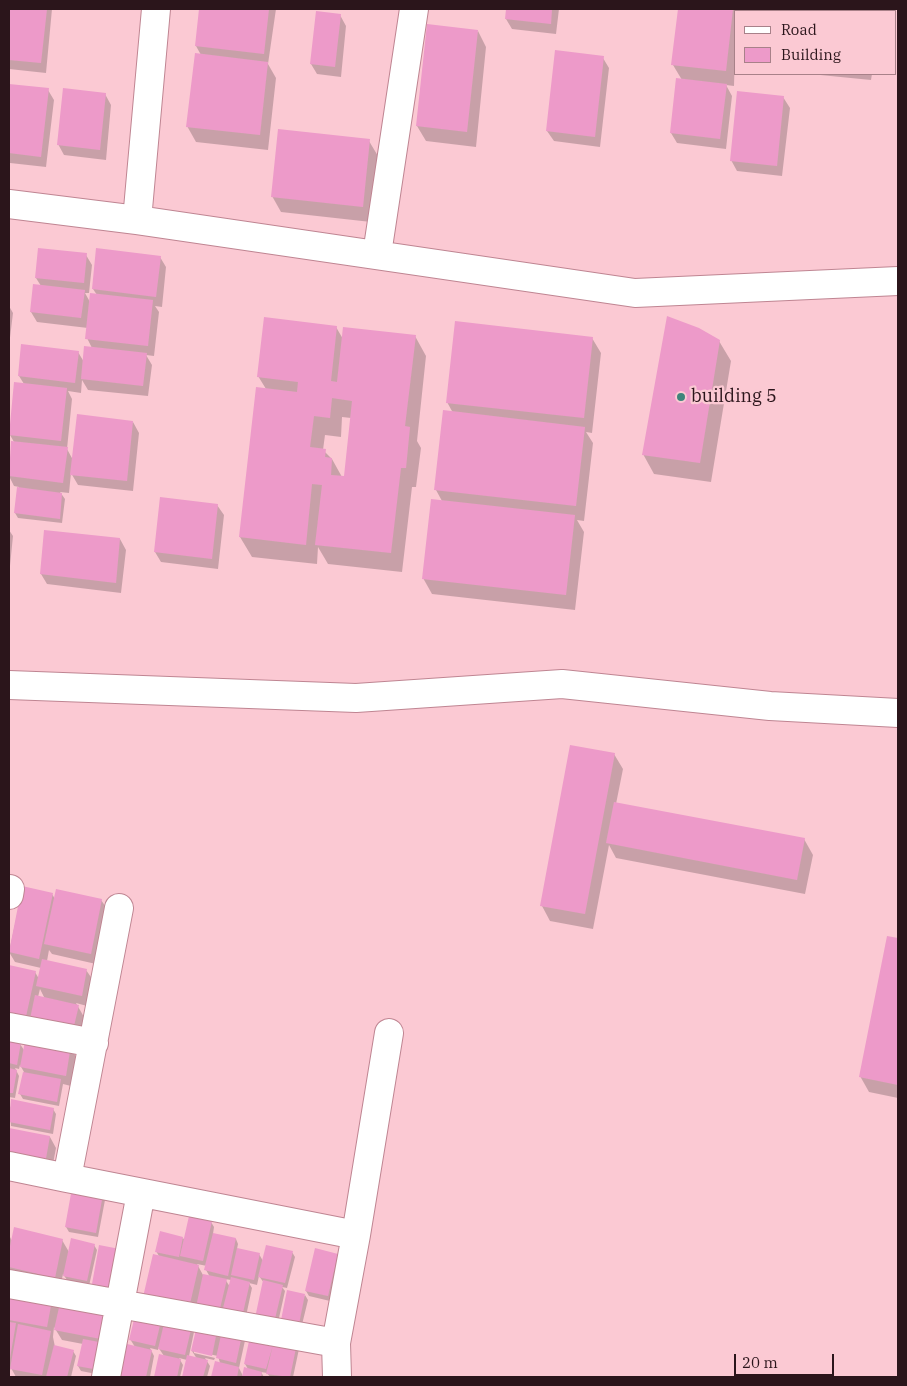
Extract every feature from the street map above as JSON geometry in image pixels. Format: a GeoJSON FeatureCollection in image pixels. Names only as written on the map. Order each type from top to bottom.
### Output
{"type":"FeatureCollection","features":[{"type":"Feature","properties":{"kind":"street"},"geometry":{"type":"LineString","coordinates":[[137,220],[156,9]]}},
{"type":"Feature","properties":{"kind":"street"},"geometry":{"type":"LineString","coordinates":[[377,254],[414,9]]}},
{"type":"Feature","properties":{"kind":"street"},"geometry":{"type":"LineString","coordinates":[[9,204],[377,254],[635,293],[898,281]]}},
{"type":"Feature","properties":{"kind":"street"},"geometry":{"type":"LineString","coordinates":[[9,685],[356,698],[562,684],[770,706],[898,713]]}},
{"type":"Feature","properties":{"kind":"street"},"geometry":{"type":"LineString","coordinates":[[67,1178],[119,908]]}},
{"type":"Feature","properties":{"kind":"street"},"geometry":{"type":"LineString","coordinates":[[9,1027],[94,1043]]}},
{"type":"Feature","properties":{"kind":"street"},"geometry":{"type":"LineString","coordinates":[[337,1377],[336,1343],[356,1235],[389,1033]]}},
{"type":"Feature","properties":{"kind":"street"},"geometry":{"type":"LineString","coordinates":[[9,1166],[356,1235]]}},
{"type":"Feature","properties":{"kind":"street"},"geometry":{"type":"LineString","coordinates":[[106,1377],[142,1193]]}},
{"type":"Feature","properties":{"kind":"street"},"geometry":{"type":"LineString","coordinates":[[9,1284],[336,1343]]}},
{"type":"Feature","properties":{"kind":"building"},"geometry":{"type":"Polygon","coordinates":[[[9,9],[47,9],[41,63],[9,60],[9,9]]]}},
{"type":"Feature","properties":{"kind":"building"},"geometry":{"type":"Polygon","coordinates":[[[199,9],[269,9],[264,54],[195,46],[199,9]]]}},
{"type":"Feature","properties":{"kind":"building"},"geometry":{"type":"Polygon","coordinates":[[[506,9],[552,9],[551,24],[505,19],[506,9]]]}},
{"type":"Feature","properties":{"kind":"building"},"geometry":{"type":"Polygon","coordinates":[[[678,9],[733,9],[726,71],[671,65],[678,9]]]}},
{"type":"Feature","properties":{"kind":"building"},"geometry":{"type":"Polygon","coordinates":[[[808,9],[871,9],[840,10],[808,9]]]}},
{"type":"Feature","properties":{"kind":"building"},"geometry":{"type":"Polygon","coordinates":[[[316,11],[341,14],[335,67],[310,64],[316,11]]]}},
{"type":"Feature","properties":{"kind":"building"},"geometry":{"type":"Polygon","coordinates":[[[427,24],[478,30],[467,132],[416,126],[427,24]]]}},
{"type":"Feature","properties":{"kind":"building"},"geometry":{"type":"Polygon","coordinates":[[[555,50],[604,56],[595,137],[546,131],[555,50]]]}},
{"type":"Feature","properties":{"kind":"building"},"geometry":{"type":"Polygon","coordinates":[[[195,53],[268,62],[260,135],[186,127],[195,53]]]}},
{"type":"Feature","properties":{"kind":"building"},"geometry":{"type":"Polygon","coordinates":[[[676,78],[727,84],[720,139],[670,133],[676,78]]]}},
{"type":"Feature","properties":{"kind":"building"},"geometry":{"type":"Polygon","coordinates":[[[9,84],[49,88],[41,157],[9,153],[9,84]]]}},
{"type":"Feature","properties":{"kind":"building"},"geometry":{"type":"Polygon","coordinates":[[[63,88],[106,93],[100,150],[57,145],[63,88]]]}},
{"type":"Feature","properties":{"kind":"building"},"geometry":{"type":"Polygon","coordinates":[[[737,91],[784,96],[777,166],[730,161],[737,91]]]}},
{"type":"Feature","properties":{"kind":"building"},"geometry":{"type":"Polygon","coordinates":[[[278,129],[370,139],[363,207],[271,197],[278,129]]]}},
{"type":"Feature","properties":{"kind":"building"},"geometry":{"type":"Polygon","coordinates":[[[38,248],[87,253],[84,283],[35,278],[38,248]]]}},
{"type":"Feature","properties":{"kind":"building"},"geometry":{"type":"Polygon","coordinates":[[[96,248],[161,256],[156,297],[92,289],[96,248]]]}},
{"type":"Feature","properties":{"kind":"building"},"geometry":{"type":"Polygon","coordinates":[[[33,284],[85,290],[81,318],[30,312],[33,284]]]}},
{"type":"Feature","properties":{"kind":"building"},"geometry":{"type":"Polygon","coordinates":[[[90,293],[153,300],[148,346],[85,339],[90,293]]]}},
{"type":"Feature","properties":{"kind":"building","name":"building 5"},"geometry":{"type":"Polygon","coordinates":[[[667,316],[699,328],[720,340],[700,463],[642,455],[667,316]]]}},
{"type":"Feature","properties":{"kind":"building"},"geometry":{"type":"Polygon","coordinates":[[[264,317],[337,326],[331,381],[337,382],[343,327],[416,335],[405,426],[410,427],[406,468],[401,468],[391,553],[315,545],[322,485],[312,484],[306,545],[239,537],[256,387],[297,392],[298,382],[257,377],[264,317]],[[332,398],[330,418],[314,416],[310,447],[326,449],[325,457],[332,458],[331,475],[344,476],[352,401],[332,398]]]}},
{"type":"Feature","properties":{"kind":"building"},"geometry":{"type":"Polygon","coordinates":[[[455,321],[593,337],[584,418],[446,403],[455,321]]]}},
{"type":"Feature","properties":{"kind":"building"},"geometry":{"type":"Polygon","coordinates":[[[21,344],[79,351],[75,383],[18,376],[21,344]]]}},
{"type":"Feature","properties":{"kind":"building"},"geometry":{"type":"Polygon","coordinates":[[[84,346],[147,353],[143,386],[81,379],[84,346]]]}},
{"type":"Feature","properties":{"kind":"building"},"geometry":{"type":"Polygon","coordinates":[[[14,382],[67,388],[61,441],[9,435],[14,382]]]}},
{"type":"Feature","properties":{"kind":"building"},"geometry":{"type":"Polygon","coordinates":[[[443,410],[585,427],[576,506],[434,490],[443,410]]]}},
{"type":"Feature","properties":{"kind":"building"},"geometry":{"type":"Polygon","coordinates":[[[77,414],[133,421],[127,481],[70,475],[77,414]]]}},
{"type":"Feature","properties":{"kind":"building"},"geometry":{"type":"Polygon","coordinates":[[[11,441],[68,447],[63,483],[9,476],[11,441]]]}},
{"type":"Feature","properties":{"kind":"building"},"geometry":{"type":"Polygon","coordinates":[[[17,487],[62,493],[60,519],[14,513],[17,487]]]}},
{"type":"Feature","properties":{"kind":"building"},"geometry":{"type":"Polygon","coordinates":[[[160,497],[218,504],[212,559],[154,552],[160,497]]]}},
{"type":"Feature","properties":{"kind":"building"},"geometry":{"type":"Polygon","coordinates":[[[431,499],[575,515],[566,595],[422,579],[431,499]]]}},
{"type":"Feature","properties":{"kind":"building"},"geometry":{"type":"Polygon","coordinates":[[[44,530],[120,538],[116,583],[40,574],[44,530]]]}},
{"type":"Feature","properties":{"kind":"building"},"geometry":{"type":"Polygon","coordinates":[[[570,745],[615,753],[585,914],[540,906],[570,745]]]}},
{"type":"Feature","properties":{"kind":"building"},"geometry":{"type":"Polygon","coordinates":[[[614,802],[805,838],[797,880],[606,843],[614,802]]]}},
{"type":"Feature","properties":{"kind":"building"},"geometry":{"type":"Polygon","coordinates":[[[22,886],[53,893],[39,959],[9,952],[22,886]]]}},
{"type":"Feature","properties":{"kind":"building"},"geometry":{"type":"Polygon","coordinates":[[[56,889],[102,899],[91,954],[44,944],[56,889]]]}},
{"type":"Feature","properties":{"kind":"building"},"geometry":{"type":"Polygon","coordinates":[[[887,936],[898,938],[898,1085],[859,1077],[887,936]]]}},
{"type":"Feature","properties":{"kind":"building"},"geometry":{"type":"Polygon","coordinates":[[[42,959],[87,969],[82,996],[36,986],[42,959]]]}},
{"type":"Feature","properties":{"kind":"building"},"geometry":{"type":"Polygon","coordinates":[[[9,965],[36,971],[25,1021],[9,1018],[9,965]]]}},
{"type":"Feature","properties":{"kind":"building"},"geometry":{"type":"Polygon","coordinates":[[[35,995],[79,1005],[72,1034],[29,1024],[35,995]]]}},
{"type":"Feature","properties":{"kind":"building"},"geometry":{"type":"Polygon","coordinates":[[[26,1036],[71,1045],[66,1076],[20,1067],[26,1036]]]}},
{"type":"Feature","properties":{"kind":"building"},"geometry":{"type":"Polygon","coordinates":[[[9,1040],[21,1042],[17,1065],[9,1063],[9,1040]]]}},
{"type":"Feature","properties":{"kind":"building"},"geometry":{"type":"Polygon","coordinates":[[[9,1068],[17,1070],[13,1093],[9,1093],[9,1068]]]}},
{"type":"Feature","properties":{"kind":"building"},"geometry":{"type":"Polygon","coordinates":[[[23,1072],[61,1079],[57,1102],[18,1094],[23,1072]]]}},
{"type":"Feature","properties":{"kind":"building"},"geometry":{"type":"Polygon","coordinates":[[[11,1099],[54,1108],[50,1130],[9,1122],[11,1099]]]}},
{"type":"Feature","properties":{"kind":"building"},"geometry":{"type":"Polygon","coordinates":[[[9,1128],[50,1136],[45,1164],[9,1157],[9,1128]]]}},
{"type":"Feature","properties":{"kind":"building"},"geometry":{"type":"Polygon","coordinates":[[[72,1188],[103,1194],[96,1233],[65,1227],[72,1188]]]}},
{"type":"Feature","properties":{"kind":"building"},"geometry":{"type":"Polygon","coordinates":[[[189,1216],[212,1221],[203,1261],[180,1256],[189,1216]]]}},
{"type":"Feature","properties":{"kind":"building"},"geometry":{"type":"Polygon","coordinates":[[[14,1227],[63,1239],[55,1278],[9,1267],[9,1251],[14,1227]]]}},
{"type":"Feature","properties":{"kind":"building"},"geometry":{"type":"Polygon","coordinates":[[[160,1231],[183,1237],[179,1257],[155,1252],[160,1231]]]}},
{"type":"Feature","properties":{"kind":"building"},"geometry":{"type":"Polygon","coordinates":[[[213,1233],[236,1238],[228,1276],[204,1270],[213,1233]]]}},
{"type":"Feature","properties":{"kind":"building"},"geometry":{"type":"Polygon","coordinates":[[[71,1238],[95,1244],[87,1281],[63,1276],[71,1238]]]}},
{"type":"Feature","properties":{"kind":"building"},"geometry":{"type":"Polygon","coordinates":[[[99,1245],[125,1250],[118,1289],[92,1284],[99,1245]]]}},
{"type":"Feature","properties":{"kind":"building"},"geometry":{"type":"Polygon","coordinates":[[[266,1245],[293,1251],[285,1283],[258,1277],[266,1245]]]}},
{"type":"Feature","properties":{"kind":"building"},"geometry":{"type":"Polygon","coordinates":[[[237,1248],[260,1253],[254,1280],[231,1275],[237,1248]]]}},
{"type":"Feature","properties":{"kind":"building"},"geometry":{"type":"Polygon","coordinates":[[[315,1248],[338,1254],[328,1296],[305,1291],[315,1248]]]}},
{"type":"Feature","properties":{"kind":"building"},"geometry":{"type":"Polygon","coordinates":[[[153,1254],[199,1265],[189,1308],[143,1297],[153,1254]]]}},
{"type":"Feature","properties":{"kind":"building"},"geometry":{"type":"Polygon","coordinates":[[[203,1274],[227,1279],[218,1317],[195,1312],[203,1274]]]}},
{"type":"Feature","properties":{"kind":"building"},"geometry":{"type":"Polygon","coordinates":[[[231,1277],[250,1282],[242,1317],[222,1312],[231,1277]]]}},
{"type":"Feature","properties":{"kind":"building"},"geometry":{"type":"Polygon","coordinates":[[[263,1280],[283,1285],[274,1323],[255,1318],[263,1280]]]}},
{"type":"Feature","properties":{"kind":"building"},"geometry":{"type":"Polygon","coordinates":[[[9,1286],[53,1295],[47,1327],[9,1320],[9,1286]]]}},
{"type":"Feature","properties":{"kind":"building"},"geometry":{"type":"Polygon","coordinates":[[[287,1290],[305,1294],[298,1329],[280,1325],[287,1290]]]}},
{"type":"Feature","properties":{"kind":"building"},"geometry":{"type":"Polygon","coordinates":[[[60,1303],[111,1313],[106,1340],[54,1330],[60,1303]]]}},
{"type":"Feature","properties":{"kind":"building"},"geometry":{"type":"Polygon","coordinates":[[[136,1311],[162,1317],[155,1346],[129,1340],[136,1311]]]}},
{"type":"Feature","properties":{"kind":"building"},"geometry":{"type":"Polygon","coordinates":[[[166,1315],[193,1321],[185,1355],[158,1349],[166,1315]]]}},
{"type":"Feature","properties":{"kind":"building"},"geometry":{"type":"Polygon","coordinates":[[[198,1321],[218,1326],[212,1356],[191,1351],[198,1321]]]}},
{"type":"Feature","properties":{"kind":"building"},"geometry":{"type":"Polygon","coordinates":[[[9,1322],[16,1323],[10,1358],[9,1358],[9,1322]]]}},
{"type":"Feature","properties":{"kind":"building"},"geometry":{"type":"Polygon","coordinates":[[[18,1324],[51,1331],[42,1375],[10,1369],[18,1324]]]}},
{"type":"Feature","properties":{"kind":"building"},"geometry":{"type":"Polygon","coordinates":[[[223,1326],[243,1330],[236,1363],[216,1358],[223,1326]]]}},
{"type":"Feature","properties":{"kind":"building"},"geometry":{"type":"Polygon","coordinates":[[[251,1332],[297,1343],[290,1377],[266,1374],[273,1345],[266,1369],[244,1364],[251,1332]]]}},
{"type":"Feature","properties":{"kind":"building"},"geometry":{"type":"Polygon","coordinates":[[[83,1339],[104,1343],[99,1370],[77,1366],[83,1339]]]}},
{"type":"Feature","properties":{"kind":"building"},"geometry":{"type":"Polygon","coordinates":[[[127,1344],[152,1350],[146,1377],[119,1377],[127,1344]]]}},
{"type":"Feature","properties":{"kind":"building"},"geometry":{"type":"Polygon","coordinates":[[[54,1345],[74,1350],[67,1377],[46,1377],[54,1345]]]}},
{"type":"Feature","properties":{"kind":"building"},"geometry":{"type":"Polygon","coordinates":[[[159,1354],[181,1359],[177,1377],[154,1377],[159,1354]]]}},
{"type":"Feature","properties":{"kind":"building"},"geometry":{"type":"Polygon","coordinates":[[[187,1355],[208,1360],[203,1377],[182,1377],[187,1355]]]}},
{"type":"Feature","properties":{"kind":"building"},"geometry":{"type":"Polygon","coordinates":[[[215,1361],[239,1367],[237,1377],[211,1377],[215,1361]]]}},
{"type":"Feature","properties":{"kind":"building"},"geometry":{"type":"Polygon","coordinates":[[[244,1367],[262,1372],[261,1377],[242,1377],[244,1367]]]}},
{"type":"Feature","properties":{"kind":"place","name":"building 5"},"geometry":{"type":"Point","coordinates":[681,397]}}]}
